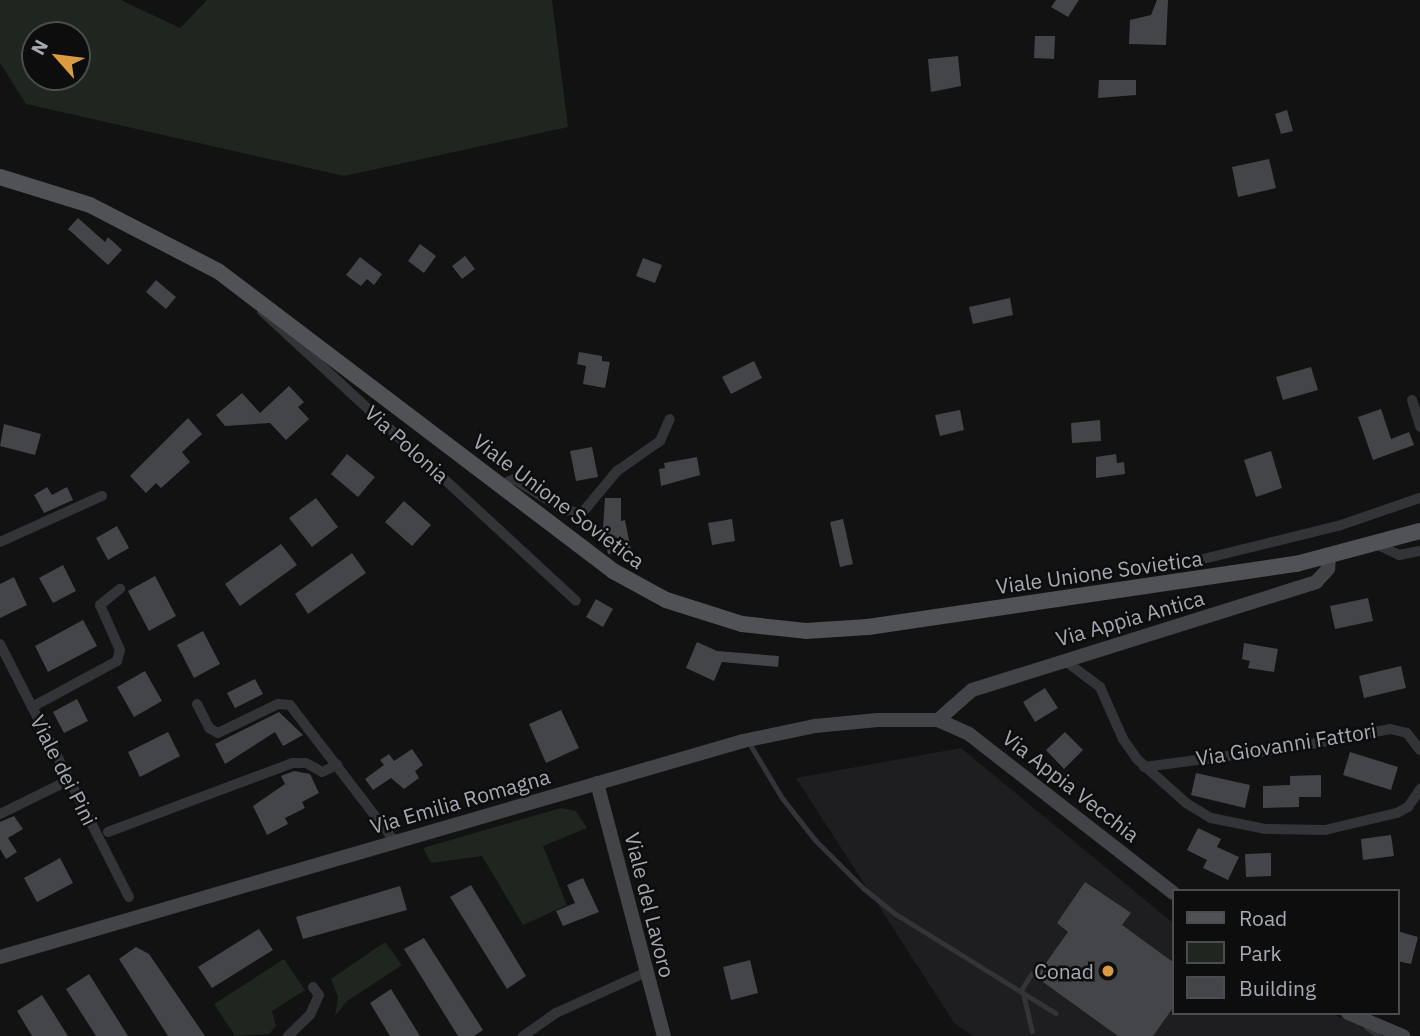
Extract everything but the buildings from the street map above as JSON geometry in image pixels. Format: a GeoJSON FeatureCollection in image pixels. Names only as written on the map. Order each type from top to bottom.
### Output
{"type":"FeatureCollection","features":[{"type":"Feature","properties":{"kind":"main road","name":"Viale Unione Sovietica"},"geometry":{"type":"LineString","coordinates":[[0,177],[90,205],[241,285],[500,485],[631,582],[686,607],[758,627],[853,629],[1329,558],[1420,531]]}},
{"type":"Feature","properties":{"kind":"main road","name":"Via Appia Antica"},"geometry":{"type":"LineString","coordinates":[[938,720],[968,692],[1316,582],[1328,569],[1329,558]]}},
{"type":"Feature","properties":{"kind":"main road","name":"Via Emilia Romagna"},"geometry":{"type":"LineString","coordinates":[[0,957],[748,740],[843,722],[938,720]]}},
{"type":"Feature","properties":{"kind":"main road","name":"Via Appia Vecchia"},"geometry":{"type":"LineString","coordinates":[[938,720],[976,738],[1172,892]]}},
{"type":"Feature","properties":{"kind":"main road","name":"Viale del Lavoro"},"geometry":{"type":"LineString","coordinates":[[597,783],[644,973],[664,1036]]}},
{"type":"Feature","properties":{"kind":"main road"},"geometry":{"type":"LineString","coordinates":[[1351,1015],[1403,1036]]}},
{"type":"Feature","properties":{"kind":"street","name":"Via Polonia"},"geometry":{"type":"LineString","coordinates":[[241,285],[292,343],[576,601]]}},
{"type":"Feature","properties":{"kind":"street"},"geometry":{"type":"LineString","coordinates":[[1412,400],[1420,427]]}},
{"type":"Feature","properties":{"kind":"street"},"geometry":{"type":"LineString","coordinates":[[500,485],[507,479],[519,480],[564,510],[582,513],[617,471],[660,441],[670,419]]}},
{"type":"Feature","properties":{"kind":"street"},"geometry":{"type":"LineString","coordinates":[[0,542],[102,496]]}},
{"type":"Feature","properties":{"kind":"street"},"geometry":{"type":"LineString","coordinates":[[1197,579],[1195,559],[1338,526],[1420,498]]}},
{"type":"Feature","properties":{"kind":"street"},"geometry":{"type":"LineString","coordinates":[[1378,545],[1399,555],[1419,554]]}},
{"type":"Feature","properties":{"kind":"street"},"geometry":{"type":"LineString","coordinates":[[32,707],[117,661],[120,650],[100,605],[120,589]]}},
{"type":"Feature","properties":{"kind":"street","name":"Viale dei Pini"},"geometry":{"type":"LineString","coordinates":[[0,644],[129,897]]}},
{"type":"Feature","properties":{"kind":"street"},"geometry":{"type":"LineString","coordinates":[[1064,660],[1100,687],[1123,739],[1144,766],[1211,818],[1278,830],[1325,830],[1381,818],[1408,807],[1420,789]]}},
{"type":"Feature","properties":{"kind":"street"},"geometry":{"type":"LineString","coordinates":[[197,704],[209,728],[222,733],[286,703],[337,765],[394,842]]}},
{"type":"Feature","properties":{"kind":"street","name":"Via Giovanni Fattori"},"geometry":{"type":"LineString","coordinates":[[1144,766],[1296,747],[1390,729],[1407,733],[1420,750]]}},
{"type":"Feature","properties":{"kind":"street"},"geometry":{"type":"LineString","coordinates":[[108,832],[297,762],[322,772],[337,765]]}},
{"type":"Feature","properties":{"kind":"street"},"geometry":{"type":"LineString","coordinates":[[0,814],[69,780]]}},
{"type":"Feature","properties":{"kind":"street"},"geometry":{"type":"LineString","coordinates":[[523,1036],[590,996],[644,973]]}},
{"type":"Feature","properties":{"kind":"street"},"geometry":{"type":"LineString","coordinates":[[288,1036],[310,1015],[319,995],[313,987]]}},
{"type":"Feature","properties":{"kind":"lane"},"geometry":{"type":"LineString","coordinates":[[748,740],[782,798],[815,840],[863,888],[894,913],[1055,1013]]}},
{"type":"Feature","properties":{"kind":"lane"},"geometry":{"type":"LineString","coordinates":[[1032,973],[1021,990],[1032,1031]]}},
{"type":"Feature","properties":{"kind":"lane"},"geometry":{"type":"LineString","coordinates":[[1350,1015],[1379,1036]]}},
{"type":"Feature","properties":{"kind":"shaded area"},"geometry":{"type":"Polygon","coordinates":[[[961,748],[1172,922],[1172,1015],[1334,1015],[1388,1036],[973,1036],[955,1024],[796,778],[961,748]]]}},
{"type":"Feature","properties":{"kind":"green space"},"geometry":{"type":"Polygon","coordinates":[[[0,0],[121,0],[180,28],[207,0],[552,0],[568,127],[344,176],[26,104],[0,63],[0,0]]]}},
{"type":"Feature","properties":{"kind":"green space"},"geometry":{"type":"Polygon","coordinates":[[[561,808],[576,811],[587,828],[543,846],[567,905],[523,925],[482,856],[431,863],[423,848],[561,808]]]}},
{"type":"Feature","properties":{"kind":"green space"},"geometry":{"type":"Polygon","coordinates":[[[385,942],[402,965],[347,1001],[335,1016],[338,997],[331,979],[385,942]]]}},
{"type":"Feature","properties":{"kind":"green space"},"geometry":{"type":"Polygon","coordinates":[[[284,959],[305,990],[272,1011],[276,1026],[269,1034],[235,1036],[214,1004],[284,959]]]}},
{"type":"Feature","properties":{"kind":"place","name":"Conad"},"geometry":{"type":"Point","coordinates":[1108,971]}}]}
